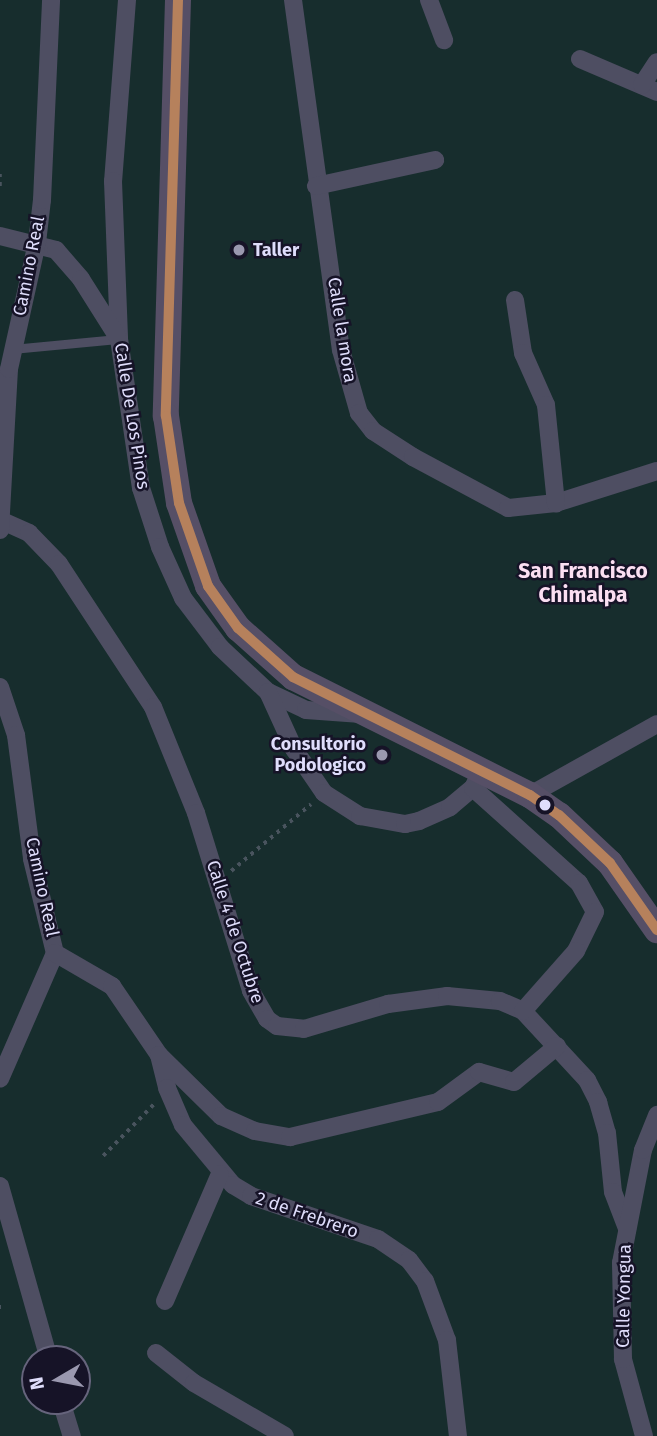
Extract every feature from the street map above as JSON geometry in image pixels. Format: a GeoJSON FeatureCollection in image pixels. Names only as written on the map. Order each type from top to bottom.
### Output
{"type":"FeatureCollection","features":[{"type":"Feature","properties":{"kind":"main road"},"geometry":{"type":"LineString","coordinates":[[178,0],[166,416],[178,503],[208,586],[238,628],[293,677],[477,780],[530,795],[610,863],[657,930]]}},
{"type":"Feature","properties":{"kind":"street","name":"Camino Real"},"geometry":{"type":"LineString","coordinates":[[1,523],[12,349],[37,243],[51,0]]}},
{"type":"Feature","properties":{"kind":"street","name":"Calle De Los Pinos"},"geometry":{"type":"LineString","coordinates":[[127,0],[113,181],[119,338],[141,488],[160,547],[183,598],[220,647],[268,692],[306,710],[363,714]]}},
{"type":"Feature","properties":{"kind":"street","name":"Calle la mora"},"geometry":{"type":"LineString","coordinates":[[293,0],[316,186],[341,349],[359,414],[373,431],[485,499],[509,508],[556,503],[657,471]]}},
{"type":"Feature","properties":{"kind":"street"},"geometry":{"type":"LineString","coordinates":[[429,0],[444,40]]}},
{"type":"Feature","properties":{"kind":"street"},"geometry":{"type":"LineString","coordinates":[[580,59],[650,88],[657,62]]}},
{"type":"Feature","properties":{"kind":"street"},"geometry":{"type":"LineString","coordinates":[[316,186],[435,160]]}},
{"type":"Feature","properties":{"kind":"street"},"geometry":{"type":"LineString","coordinates":[[0,236],[37,243],[56,250],[68,262],[119,338]]}},
{"type":"Feature","properties":{"kind":"street"},"geometry":{"type":"LineString","coordinates":[[516,300],[523,353],[549,420],[556,503]]}},
{"type":"Feature","properties":{"kind":"street","name":"Calle 4 de Octubre"},"geometry":{"type":"LineString","coordinates":[[1,523],[29,533],[58,564],[153,708],[196,813],[251,991],[267,1019],[277,1026],[304,1029],[388,1004],[447,996],[500,1001],[523,1011],[587,1080],[598,1101],[607,1133],[613,1192],[627,1229]]}},
{"type":"Feature","properties":{"kind":"street","name":"Camino Real"},"geometry":{"type":"LineString","coordinates":[[0,687],[16,735],[32,859],[55,953],[4,1058],[0,1079]]}},
{"type":"Feature","properties":{"kind":"street"},"geometry":{"type":"LineString","coordinates":[[268,692],[294,749],[324,793],[360,816],[405,824],[450,807],[477,780],[579,883],[595,912],[576,951],[523,1011]]}},
{"type":"Feature","properties":{"kind":"street"},"geometry":{"type":"LineString","coordinates":[[530,795],[655,728]]}},
{"type":"Feature","properties":{"kind":"street","name":"2 de Frebrero"},"geometry":{"type":"LineString","coordinates":[[55,953],[113,986],[159,1055],[167,1088],[183,1125],[220,1174],[251,1196],[378,1239],[408,1260],[425,1281],[441,1319],[458,1436]]}},
{"type":"Feature","properties":{"kind":"street"},"geometry":{"type":"LineString","coordinates":[[159,1055],[221,1116],[255,1131],[290,1136],[438,1102],[479,1072],[514,1082],[556,1046]]}},
{"type":"Feature","properties":{"kind":"street","name":"Calle Yongua"},"geometry":{"type":"LineString","coordinates":[[644,1436],[623,1359],[621,1263],[643,1150],[657,1115]]}},
{"type":"Feature","properties":{"kind":"street"},"geometry":{"type":"LineString","coordinates":[[165,1301],[220,1174]]}},
{"type":"Feature","properties":{"kind":"street"},"geometry":{"type":"LineString","coordinates":[[0,1186],[46,1345]]}},
{"type":"Feature","properties":{"kind":"street"},"geometry":{"type":"LineString","coordinates":[[156,1353],[194,1383],[285,1436]]}},
{"type":"Feature","properties":{"kind":"street"},"geometry":{"type":"LineString","coordinates":[[65,1415],[72,1436]]}},
{"type":"Feature","properties":{"kind":"lane"},"geometry":{"type":"LineString","coordinates":[[12,349],[119,338]]}},
{"type":"Feature","properties":{"kind":"path"},"geometry":{"type":"LineString","coordinates":[[0,174],[0,189]]}},
{"type":"Feature","properties":{"kind":"path"},"geometry":{"type":"LineString","coordinates":[[217,882],[324,793]]}},
{"type":"Feature","properties":{"kind":"path"},"geometry":{"type":"LineString","coordinates":[[103,1156],[148,1113],[167,1088]]}},
{"type":"Feature","properties":{"kind":"green space"},"geometry":{"type":"Polygon","coordinates":[[[0,0],[657,0],[657,1436],[0,1436],[0,0]]]}},
{"type":"Feature","properties":{"kind":"transit line"},"geometry":{"type":"LineString","coordinates":[[178,0],[166,416],[179,503],[208,586],[238,628],[293,677],[530,795],[559,815],[610,863],[657,930]]}},
{"type":"Feature","properties":{"kind":"place","name":"Taller"},"geometry":{"type":"Point","coordinates":[239,250]}},
{"type":"Feature","properties":{"kind":"place","name":"Consultorio Podologico"},"geometry":{"type":"Point","coordinates":[382,755]}},
{"type":"Feature","properties":{"kind":"district","name":"San Francisco Chimalpa"},"geometry":{"type":"Point","coordinates":[583,583]}}]}
